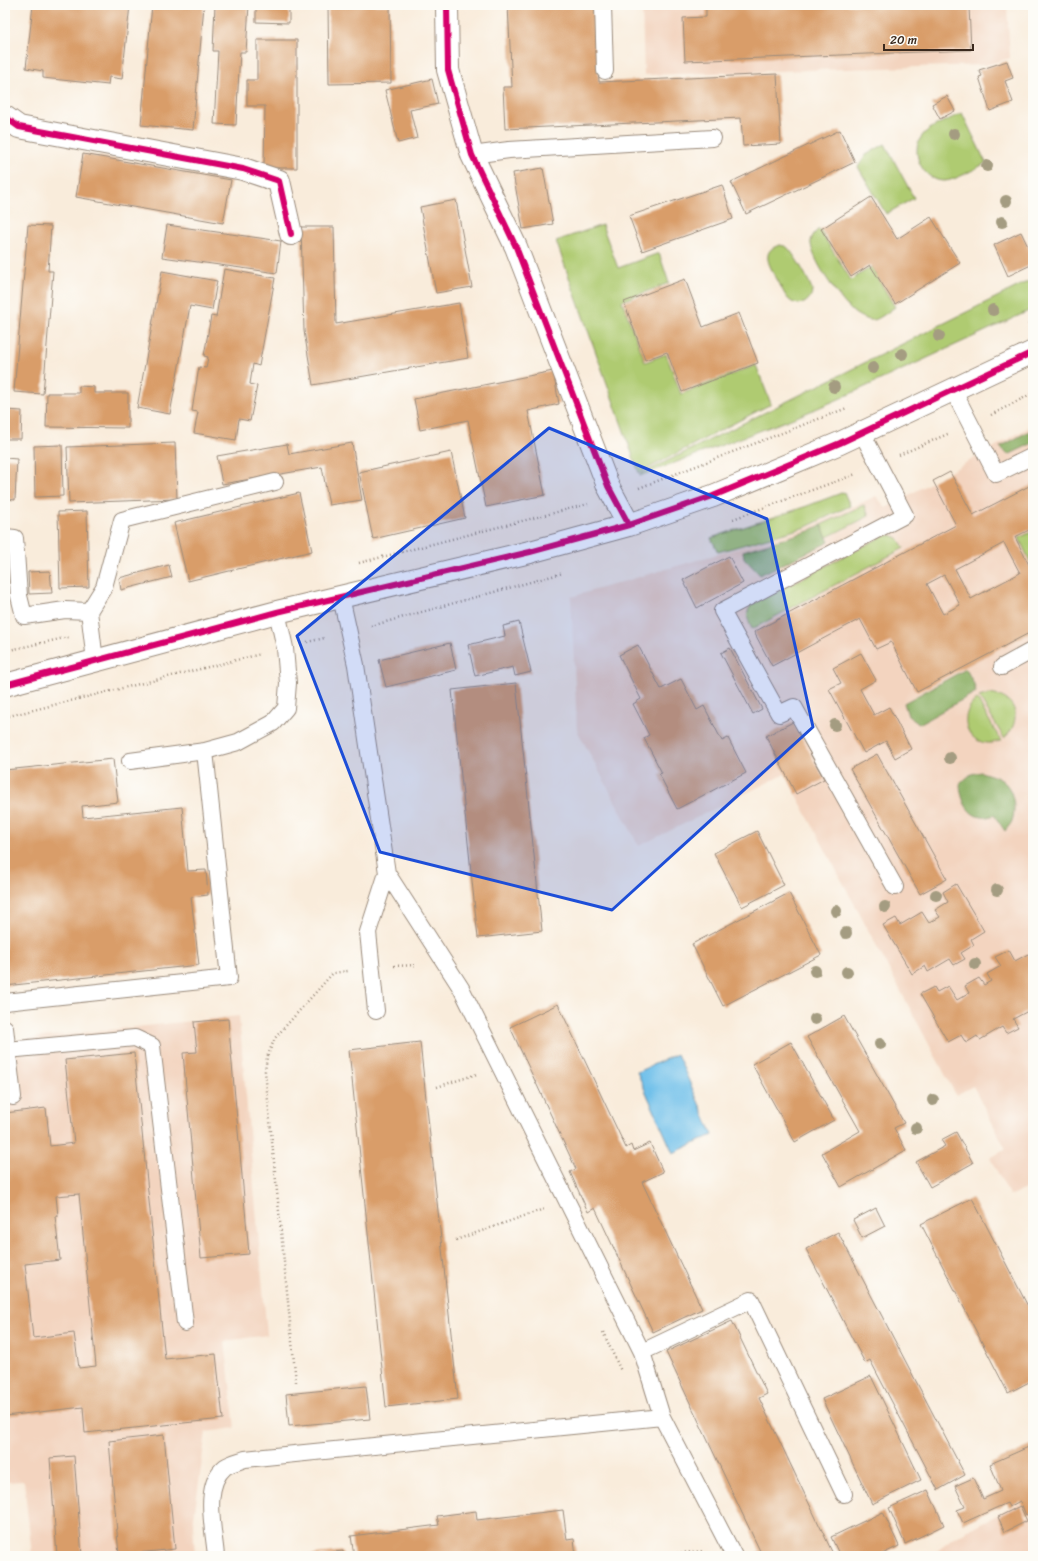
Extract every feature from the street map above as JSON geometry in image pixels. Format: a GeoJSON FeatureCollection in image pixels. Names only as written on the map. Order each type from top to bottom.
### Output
{"type":"FeatureCollection","features":[{"type":"Feature","properties":{"kind":"street"},"geometry":{"type":"LineString","coordinates":[[447,5],[448,70],[472,154],[516,247],[608,486],[629,525]]}},
{"type":"Feature","properties":{"kind":"street"},"geometry":{"type":"LineString","coordinates":[[5,117],[20,127],[243,169],[279,181],[291,234]]}},
{"type":"Feature","properties":{"kind":"street"},"geometry":{"type":"LineString","coordinates":[[5,685],[277,612],[530,552],[629,525],[713,496],[840,443],[1033,352]]}},
{"type":"Feature","properties":{"kind":"lane"},"geometry":{"type":"LineString","coordinates":[[603,5],[605,71]]}},
{"type":"Feature","properties":{"kind":"lane"},"geometry":{"type":"LineString","coordinates":[[472,154],[509,150],[712,138]]}},
{"type":"Feature","properties":{"kind":"lane"},"geometry":{"type":"LineString","coordinates":[[953,390],[996,474],[1033,456]]}},
{"type":"Feature","properties":{"kind":"lane"},"geometry":{"type":"LineString","coordinates":[[862,432],[905,515],[722,611],[779,714],[794,707],[895,887]]}},
{"type":"Feature","properties":{"kind":"lane"},"geometry":{"type":"LineString","coordinates":[[95,661],[90,611],[104,587],[122,520],[275,482]]}},
{"type":"Feature","properties":{"kind":"lane"},"geometry":{"type":"LineString","coordinates":[[5,537],[15,538],[19,596],[24,616],[65,610],[90,611]]}},
{"type":"Feature","properties":{"kind":"lane"},"geometry":{"type":"LineString","coordinates":[[341,597],[356,665],[387,873],[461,988],[642,1352],[662,1417],[730,1549]]}},
{"type":"Feature","properties":{"kind":"lane"},"geometry":{"type":"LineString","coordinates":[[130,761],[205,751],[238,742],[273,723],[286,708],[288,684],[285,648],[277,612]]}},
{"type":"Feature","properties":{"kind":"lane"},"geometry":{"type":"LineString","coordinates":[[1002,667],[1033,650]]}},
{"type":"Feature","properties":{"kind":"lane"},"geometry":{"type":"LineString","coordinates":[[5,1002],[229,978],[205,751]]}},
{"type":"Feature","properties":{"kind":"lane"},"geometry":{"type":"LineString","coordinates":[[376,1012],[368,932],[387,873]]}},
{"type":"Feature","properties":{"kind":"lane"},"geometry":{"type":"LineString","coordinates":[[5,1028],[13,1097]]}},
{"type":"Feature","properties":{"kind":"lane"},"geometry":{"type":"LineString","coordinates":[[7,1050],[135,1038],[152,1046],[185,1323]]}},
{"type":"Feature","properties":{"kind":"lane"},"geometry":{"type":"LineString","coordinates":[[642,1352],[751,1300],[844,1494]]}},
{"type":"Feature","properties":{"kind":"lane"},"geometry":{"type":"LineString","coordinates":[[216,1556],[211,1499],[214,1483],[226,1467],[246,1459],[662,1417]]}},
{"type":"Feature","properties":{"kind":"path"},"geometry":{"type":"LineString","coordinates":[[1026,326],[1033,322]]}},
{"type":"Feature","properties":{"kind":"path"},"geometry":{"type":"LineString","coordinates":[[356,564],[614,497],[854,405]]}},
{"type":"Feature","properties":{"kind":"path"},"geometry":{"type":"LineString","coordinates":[[5,651],[93,632]]}},
{"type":"Feature","properties":{"kind":"path"},"geometry":{"type":"LineString","coordinates":[[296,1382],[265,1071],[267,1057],[275,1038],[333,973],[417,964],[422,970]]}},
{"type":"Feature","properties":{"kind":"path"},"geometry":{"type":"LineString","coordinates":[[437,1088],[483,1072]]}},
{"type":"Feature","properties":{"kind":"path"},"geometry":{"type":"LineString","coordinates":[[456,1240],[547,1208]]}},
{"type":"Feature","properties":{"kind":"path"},"geometry":{"type":"LineString","coordinates":[[602,1329],[622,1372]]}},
{"type":"Feature","properties":{"kind":"path"},"geometry":{"type":"LineString","coordinates":[[641,1556],[730,1549]]}},
{"type":"Feature","properties":{"kind":"highlighted area"},"geometry":{"type":"Polygon","coordinates":[[[549,428],[767,519],[813,727],[612,910],[380,852],[297,636],[549,428]]]}},
{"type":"Feature","properties":{"kind":"shaded area"},"geometry":{"type":"Polygon","coordinates":[[[642,5],[1007,5],[1010,58],[985,65],[644,75],[642,5]]]}},
{"type":"Feature","properties":{"kind":"shaded area"},"geometry":{"type":"Polygon","coordinates":[[[1033,425],[1033,1187],[1032,1186],[1010,1196],[990,1158],[1006,1149],[973,1086],[956,1095],[785,774],[639,846],[577,730],[571,597],[807,528],[876,496],[886,508],[1033,425]]]}},
{"type":"Feature","properties":{"kind":"shaded area"},"geometry":{"type":"Polygon","coordinates":[[[239,1016],[267,1335],[225,1341],[235,1428],[206,1432],[193,1524],[195,1556],[32,1556],[24,1481],[5,1482],[5,1041],[239,1016]]]}},
{"type":"Feature","properties":{"kind":"shaded area"},"geometry":{"type":"Polygon","coordinates":[[[1020,1503],[1026,1517],[1033,1513],[1033,1556],[931,1556],[955,1537],[1020,1503]]]}},
{"type":"Feature","properties":{"kind":"green space"},"geometry":{"type":"Polygon","coordinates":[[[962,113],[986,163],[954,179],[944,181],[936,180],[924,171],[920,164],[917,150],[918,143],[925,132],[962,113]]]}},
{"type":"Feature","properties":{"kind":"green space"},"geometry":{"type":"Polygon","coordinates":[[[885,144],[914,198],[886,214],[858,167],[866,155],[885,144]]]}},
{"type":"Feature","properties":{"kind":"green space"},"geometry":{"type":"Polygon","coordinates":[[[602,225],[618,268],[659,253],[669,283],[622,301],[645,362],[666,354],[681,394],[756,365],[771,404],[639,473],[556,241],[602,225]]]}},
{"type":"Feature","properties":{"kind":"green space"},"geometry":{"type":"Polygon","coordinates":[[[819,229],[851,280],[871,267],[895,307],[874,320],[868,320],[856,314],[846,305],[833,288],[815,257],[811,241],[814,234],[819,229]]]}},
{"type":"Feature","properties":{"kind":"green space"},"geometry":{"type":"Polygon","coordinates":[[[780,245],[791,251],[809,282],[812,293],[810,298],[804,303],[795,303],[787,298],[770,265],[768,260],[769,251],[780,245]]]}},
{"type":"Feature","properties":{"kind":"green space"},"geometry":{"type":"Polygon","coordinates":[[[1033,279],[1033,309],[799,416],[640,476],[639,475],[1033,279]]]}},
{"type":"Feature","properties":{"kind":"green space"},"geometry":{"type":"Polygon","coordinates":[[[1033,429],[1033,443],[1008,455],[1000,447],[1033,429]]]}},
{"type":"Feature","properties":{"kind":"green space"},"geometry":{"type":"Polygon","coordinates":[[[844,492],[850,506],[806,527],[718,552],[711,538],[807,506],[844,492]]]}},
{"type":"Feature","properties":{"kind":"green space"},"geometry":{"type":"Polygon","coordinates":[[[864,505],[869,516],[827,537],[821,525],[864,505]]]}},
{"type":"Feature","properties":{"kind":"green space"},"geometry":{"type":"Polygon","coordinates":[[[821,525],[829,542],[760,575],[744,558],[743,551],[809,531],[821,525]]]}},
{"type":"Feature","properties":{"kind":"green space"},"geometry":{"type":"Polygon","coordinates":[[[1033,531],[1033,563],[1031,564],[1019,538],[1033,531]]]}},
{"type":"Feature","properties":{"kind":"green space"},"geometry":{"type":"Polygon","coordinates":[[[891,535],[898,538],[904,548],[752,629],[748,620],[748,611],[751,605],[883,536],[891,535]]]}},
{"type":"Feature","properties":{"kind":"green space"},"geometry":{"type":"Polygon","coordinates":[[[966,669],[974,684],[976,692],[919,724],[908,716],[904,703],[966,669]]]}},
{"type":"Feature","properties":{"kind":"green space"},"geometry":{"type":"Polygon","coordinates":[[[989,694],[1007,700],[1014,708],[1014,724],[1004,738],[979,697],[989,694]]]}},
{"type":"Feature","properties":{"kind":"green space"},"geometry":{"type":"Polygon","coordinates":[[[977,699],[1001,741],[992,743],[983,742],[975,739],[970,734],[966,720],[967,712],[977,699]]]}},
{"type":"Feature","properties":{"kind":"green space"},"geometry":{"type":"Polygon","coordinates":[[[981,772],[995,776],[1001,780],[1006,784],[1011,792],[1014,802],[1014,812],[1011,822],[1005,831],[994,815],[980,817],[969,810],[965,805],[960,784],[971,774],[981,772]]]}},
{"type":"Feature","properties":{"kind":"water"},"geometry":{"type":"Polygon","coordinates":[[[677,1054],[713,1135],[673,1153],[637,1072],[677,1054]]]}},
{"type":"Feature","properties":{"kind":"building"},"geometry":{"type":"Polygon","coordinates":[[[33,5],[130,5],[122,79],[109,77],[108,85],[43,78],[43,71],[26,68],[33,5]]]}},
{"type":"Feature","properties":{"kind":"building"},"geometry":{"type":"Polygon","coordinates":[[[152,5],[204,5],[193,130],[141,125],[152,5]]]}},
{"type":"Feature","properties":{"kind":"building"},"geometry":{"type":"Polygon","coordinates":[[[215,5],[249,5],[246,52],[240,52],[236,125],[214,124],[218,51],[213,51],[215,5]]]}},
{"type":"Feature","properties":{"kind":"building"},"geometry":{"type":"Polygon","coordinates":[[[256,5],[289,5],[289,23],[256,22],[256,5]]]}},
{"type":"Feature","properties":{"kind":"building"},"geometry":{"type":"Polygon","coordinates":[[[328,5],[390,5],[391,83],[329,84],[328,5]]]}},
{"type":"Feature","properties":{"kind":"building"},"geometry":{"type":"Polygon","coordinates":[[[508,5],[595,5],[599,82],[777,74],[781,144],[743,146],[741,118],[505,129],[503,87],[512,87],[508,5]]]}},
{"type":"Feature","properties":{"kind":"building"},"geometry":{"type":"Polygon","coordinates":[[[706,5],[947,5],[947,8],[969,7],[971,50],[685,61],[683,18],[706,17],[706,5]]]}},
{"type":"Feature","properties":{"kind":"building"},"geometry":{"type":"Polygon","coordinates":[[[257,40],[297,40],[297,168],[264,168],[265,106],[247,106],[247,80],[257,80],[257,40]]]}},
{"type":"Feature","properties":{"kind":"building"},"geometry":{"type":"Polygon","coordinates":[[[1007,61],[1013,78],[1005,81],[1013,102],[990,111],[979,77],[982,76],[979,70],[1007,61]]]}},
{"type":"Feature","properties":{"kind":"building"},"geometry":{"type":"Polygon","coordinates":[[[432,79],[438,104],[410,110],[417,138],[398,143],[385,90],[432,79]]]}},
{"type":"Feature","properties":{"kind":"building"},"geometry":{"type":"Polygon","coordinates":[[[947,96],[955,111],[940,119],[932,104],[947,96]]]}},
{"type":"Feature","properties":{"kind":"building"},"geometry":{"type":"Polygon","coordinates":[[[840,130],[855,162],[746,214],[731,182],[840,130]]]}},
{"type":"Feature","properties":{"kind":"building"},"geometry":{"type":"Polygon","coordinates":[[[83,154],[231,180],[223,223],[76,197],[83,154]]]}},
{"type":"Feature","properties":{"kind":"building"},"geometry":{"type":"Polygon","coordinates":[[[543,168],[553,224],[523,229],[513,173],[543,168]]]}},
{"type":"Feature","properties":{"kind":"building"},"geometry":{"type":"Polygon","coordinates":[[[722,185],[733,219],[642,251],[629,216],[722,185]]]}},
{"type":"Feature","properties":{"kind":"building"},"geometry":{"type":"Polygon","coordinates":[[[871,197],[897,239],[931,217],[960,263],[895,304],[870,265],[851,277],[821,229],[871,197]]]}},
{"type":"Feature","properties":{"kind":"building"},"geometry":{"type":"Polygon","coordinates":[[[456,200],[472,287],[436,293],[420,207],[456,200]]]}},
{"type":"Feature","properties":{"kind":"building"},"geometry":{"type":"Polygon","coordinates":[[[28,225],[51,226],[48,271],[53,271],[43,394],[14,392],[28,225]]]}},
{"type":"Feature","properties":{"kind":"building"},"geometry":{"type":"Polygon","coordinates":[[[167,225],[281,241],[277,273],[162,257],[167,225]]]}},
{"type":"Feature","properties":{"kind":"building"},"geometry":{"type":"Polygon","coordinates":[[[301,227],[334,227],[336,324],[459,303],[468,358],[313,385],[304,331],[301,227]]]}},
{"type":"Feature","properties":{"kind":"building"},"geometry":{"type":"Polygon","coordinates":[[[1021,232],[1033,257],[1033,264],[1008,276],[994,245],[1021,232]]]}},
{"type":"Feature","properties":{"kind":"building"},"geometry":{"type":"Polygon","coordinates":[[[224,269],[275,278],[259,366],[253,364],[250,384],[257,386],[250,421],[239,419],[236,440],[194,433],[198,412],[192,411],[199,367],[206,368],[208,357],[204,356],[211,316],[216,317],[224,269]]]}},
{"type":"Feature","properties":{"kind":"building"},"geometry":{"type":"Polygon","coordinates":[[[162,271],[217,281],[212,310],[190,306],[170,414],[137,408],[162,271]]]}},
{"type":"Feature","properties":{"kind":"building"},"geometry":{"type":"Polygon","coordinates":[[[685,279],[703,327],[739,313],[758,363],[682,392],[667,352],[645,360],[624,302],[685,279]]]}},
{"type":"Feature","properties":{"kind":"building"},"geometry":{"type":"Polygon","coordinates":[[[553,371],[559,404],[528,411],[545,495],[486,507],[468,420],[420,430],[414,399],[553,371]]]}},
{"type":"Feature","properties":{"kind":"building"},"geometry":{"type":"Polygon","coordinates":[[[79,386],[94,387],[94,393],[128,393],[128,428],[46,427],[47,393],[79,393],[79,386]]]}},
{"type":"Feature","properties":{"kind":"building"},"geometry":{"type":"Polygon","coordinates":[[[5,410],[22,411],[21,439],[5,439],[5,410]]]}},
{"type":"Feature","properties":{"kind":"building"},"geometry":{"type":"Polygon","coordinates":[[[175,443],[177,499],[69,503],[67,447],[175,443]]]}},
{"type":"Feature","properties":{"kind":"building"},"geometry":{"type":"Polygon","coordinates":[[[352,443],[362,500],[329,505],[322,467],[222,484],[217,456],[287,444],[289,454],[352,443]]]}},
{"type":"Feature","properties":{"kind":"building"},"geometry":{"type":"Polygon","coordinates":[[[62,445],[63,496],[35,497],[34,446],[62,445]]]}},
{"type":"Feature","properties":{"kind":"building"},"geometry":{"type":"Polygon","coordinates":[[[451,452],[465,518],[373,539],[359,472],[451,452]]]}},
{"type":"Feature","properties":{"kind":"building"},"geometry":{"type":"Polygon","coordinates":[[[5,458],[17,459],[15,500],[5,499],[5,458]]]}},
{"type":"Feature","properties":{"kind":"building"},"geometry":{"type":"Polygon","coordinates":[[[950,472],[973,515],[1033,484],[1033,528],[1015,537],[1030,567],[1033,566],[1033,631],[917,692],[891,642],[876,649],[860,619],[772,666],[754,632],[956,525],[933,481],[950,472]],[[1004,543],[955,569],[971,599],[1020,573],[1004,543]],[[944,575],[927,584],[943,614],[960,605],[944,575]]]}},
{"type":"Feature","properties":{"kind":"building"},"geometry":{"type":"Polygon","coordinates":[[[299,493],[312,551],[188,581],[174,523],[299,493]]]}},
{"type":"Feature","properties":{"kind":"building"},"geometry":{"type":"Polygon","coordinates":[[[87,511],[89,587],[60,588],[58,512],[87,511]]]}},
{"type":"Feature","properties":{"kind":"building"},"geometry":{"type":"Polygon","coordinates":[[[729,556],[743,583],[697,608],[683,580],[729,556]]]}},
{"type":"Feature","properties":{"kind":"building"},"geometry":{"type":"Polygon","coordinates":[[[169,565],[172,577],[121,590],[119,578],[169,565]]]}},
{"type":"Feature","properties":{"kind":"building"},"geometry":{"type":"Polygon","coordinates":[[[50,571],[52,593],[29,594],[28,572],[50,571]]]}},
{"type":"Feature","properties":{"kind":"building"},"geometry":{"type":"Polygon","coordinates":[[[519,622],[531,672],[515,676],[513,667],[475,676],[468,645],[505,636],[503,626],[519,622]]]}},
{"type":"Feature","properties":{"kind":"building"},"geometry":{"type":"Polygon","coordinates":[[[450,643],[456,670],[386,687],[379,660],[450,643]]]}},
{"type":"Feature","properties":{"kind":"building"},"geometry":{"type":"Polygon","coordinates":[[[638,645],[661,689],[681,679],[697,710],[704,706],[722,741],[728,738],[746,773],[677,809],[659,774],[662,773],[644,738],[649,735],[633,704],[641,699],[619,655],[638,645]]]}},
{"type":"Feature","properties":{"kind":"building"},"geometry":{"type":"Polygon","coordinates":[[[730,648],[762,709],[753,714],[721,653],[730,648]]]}},
{"type":"Feature","properties":{"kind":"building"},"geometry":{"type":"Polygon","coordinates":[[[861,653],[876,680],[860,689],[874,715],[889,707],[911,749],[895,758],[886,741],[864,753],[829,689],[841,683],[833,668],[861,653]]]}},
{"type":"Feature","properties":{"kind":"building"},"geometry":{"type":"Polygon","coordinates":[[[516,683],[542,931],[478,938],[452,690],[516,683]]]}},
{"type":"Feature","properties":{"kind":"building"},"geometry":{"type":"Polygon","coordinates":[[[793,722],[824,779],[796,794],[766,736],[793,722]]]}},
{"type":"Feature","properties":{"kind":"building"},"geometry":{"type":"Polygon","coordinates":[[[877,754],[947,879],[920,894],[850,769],[877,754]]]}},
{"type":"Feature","properties":{"kind":"building"},"geometry":{"type":"Polygon","coordinates":[[[113,759],[118,802],[82,806],[83,817],[182,807],[188,871],[206,870],[208,895],[191,897],[199,965],[5,986],[5,770],[113,759]]]}},
{"type":"Feature","properties":{"kind":"building"},"geometry":{"type":"Polygon","coordinates":[[[757,831],[784,885],[742,907],[714,853],[757,831]]]}},
{"type":"Feature","properties":{"kind":"building"},"geometry":{"type":"Polygon","coordinates":[[[956,884],[984,931],[971,939],[974,945],[961,953],[965,959],[954,965],[950,959],[928,972],[925,966],[912,974],[883,925],[896,918],[900,925],[922,912],[929,923],[940,917],[935,910],[948,902],[943,892],[956,884]]]}},
{"type":"Feature","properties":{"kind":"building"},"geometry":{"type":"Polygon","coordinates":[[[789,893],[821,955],[723,1006],[692,944],[789,893]]]}},
{"type":"Feature","properties":{"kind":"building"},"geometry":{"type":"Polygon","coordinates":[[[1009,950],[1015,961],[1028,954],[1033,961],[1033,1015],[1030,1010],[1013,1019],[1018,1027],[1006,1033],[1002,1027],[980,1040],[977,1036],[966,1043],[961,1035],[948,1042],[920,994],[934,987],[937,992],[948,986],[957,1000],[969,993],[965,986],[979,978],[984,985],[991,981],[987,974],[1001,966],[995,957],[1009,950]]]}},
{"type":"Feature","properties":{"kind":"building"},"geometry":{"type":"Polygon","coordinates":[[[558,1004],[626,1148],[631,1145],[633,1151],[650,1143],[663,1172],[642,1182],[702,1309],[653,1332],[595,1208],[588,1212],[570,1172],[576,1169],[510,1027],[558,1004]]]}},
{"type":"Feature","properties":{"kind":"building"},"geometry":{"type":"Polygon","coordinates":[[[844,1016],[904,1123],[894,1128],[906,1150],[841,1187],[822,1153],[860,1131],[807,1037],[844,1016]]]}},
{"type":"Feature","properties":{"kind":"building"},"geometry":{"type":"Polygon","coordinates":[[[228,1019],[249,1254],[201,1258],[183,1053],[197,1052],[194,1022],[228,1019]]]}},
{"type":"Feature","properties":{"kind":"building"},"geometry":{"type":"Polygon","coordinates":[[[420,1042],[458,1399],[386,1407],[349,1050],[420,1042]]]}},
{"type":"Feature","properties":{"kind":"building"},"geometry":{"type":"Polygon","coordinates":[[[791,1042],[834,1120],[795,1142],[752,1064],[791,1042]]]}},
{"type":"Feature","properties":{"kind":"building"},"geometry":{"type":"Polygon","coordinates":[[[134,1053],[165,1359],[216,1354],[223,1419],[85,1433],[83,1407],[5,1416],[5,1113],[46,1108],[50,1146],[74,1143],[65,1060],[134,1053]],[[79,1194],[56,1196],[58,1216],[55,1216],[60,1260],[25,1264],[33,1338],[74,1333],[79,1368],[96,1366],[79,1194]]]}},
{"type":"Feature","properties":{"kind":"building"},"geometry":{"type":"Polygon","coordinates":[[[956,1132],[973,1163],[930,1187],[916,1162],[945,1146],[941,1140],[956,1132]]]}},
{"type":"Feature","properties":{"kind":"building"},"geometry":{"type":"Polygon","coordinates":[[[972,1198],[1033,1316],[1033,1380],[1008,1393],[921,1224],[972,1198]]]}},
{"type":"Feature","properties":{"kind":"building"},"geometry":{"type":"Polygon","coordinates":[[[876,1208],[885,1226],[862,1238],[853,1220],[876,1208]]]}},
{"type":"Feature","properties":{"kind":"building"},"geometry":{"type":"Polygon","coordinates":[[[838,1232],[965,1475],[938,1490],[870,1360],[865,1363],[806,1249],[838,1232]]]}},
{"type":"Feature","properties":{"kind":"building"},"geometry":{"type":"Polygon","coordinates":[[[732,1321],[767,1394],[759,1398],[834,1556],[751,1556],[760,1551],[666,1352],[732,1321]]]}},
{"type":"Feature","properties":{"kind":"building"},"geometry":{"type":"Polygon","coordinates":[[[871,1376],[921,1480],[872,1504],[822,1399],[871,1376]]]}},
{"type":"Feature","properties":{"kind":"building"},"geometry":{"type":"Polygon","coordinates":[[[366,1386],[370,1419],[289,1426],[286,1394],[366,1386]]]}},
{"type":"Feature","properties":{"kind":"building"},"geometry":{"type":"Polygon","coordinates":[[[164,1435],[175,1549],[119,1555],[109,1441],[164,1435]]]}},
{"type":"Feature","properties":{"kind":"building"},"geometry":{"type":"Polygon","coordinates":[[[1033,1445],[1033,1512],[1026,1515],[1020,1501],[1009,1507],[1007,1503],[963,1523],[957,1510],[965,1507],[955,1486],[973,1478],[983,1499],[1001,1491],[990,1464],[1033,1445]]]}},
{"type":"Feature","properties":{"kind":"building"},"geometry":{"type":"Polygon","coordinates":[[[74,1456],[82,1556],[57,1556],[50,1458],[74,1456]]]}},
{"type":"Feature","properties":{"kind":"building"},"geometry":{"type":"Polygon","coordinates":[[[928,1490],[944,1525],[905,1544],[889,1508],[928,1490]]]}},
{"type":"Feature","properties":{"kind":"building"},"geometry":{"type":"Polygon","coordinates":[[[1020,1506],[1027,1521],[1005,1532],[998,1517],[1020,1506]]]}},
{"type":"Feature","properties":{"kind":"building"},"geometry":{"type":"Polygon","coordinates":[[[563,1510],[567,1540],[574,1539],[576,1556],[354,1556],[351,1536],[439,1525],[437,1516],[476,1511],[477,1520],[563,1510]]]}},
{"type":"Feature","properties":{"kind":"building"},"geometry":{"type":"Polygon","coordinates":[[[883,1512],[899,1546],[878,1556],[840,1556],[831,1537],[883,1512]]]}},
{"type":"Feature","properties":{"kind":"building"},"geometry":{"type":"Polygon","coordinates":[[[343,1551],[343,1556],[306,1556],[306,1555],[343,1551]]]}},
{"type":"Feature","properties":{"kind":"cycle path"},"geometry":{"type":"LineString","coordinates":[[447,5],[448,70],[472,155],[516,247],[608,486],[629,525]]}},
{"type":"Feature","properties":{"kind":"cycle path"},"geometry":{"type":"LineString","coordinates":[[5,117],[19,127],[243,169],[279,181],[291,234]]}},
{"type":"Feature","properties":{"kind":"cycle path"},"geometry":{"type":"LineString","coordinates":[[5,685],[277,612],[530,552],[629,525],[713,496],[840,443],[1033,352]]}}]}
